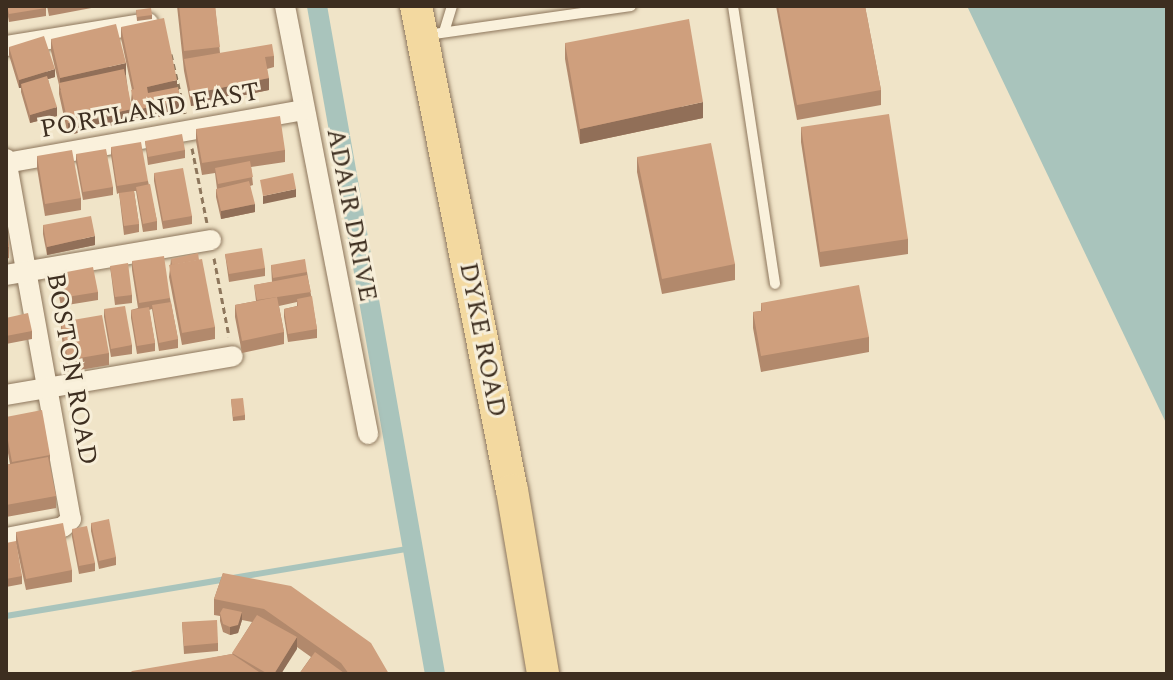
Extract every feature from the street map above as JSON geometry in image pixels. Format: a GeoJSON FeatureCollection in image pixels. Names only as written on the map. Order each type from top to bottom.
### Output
{"type":"FeatureCollection","features":[{"type":"Feature","properties":{"kind":"main road","name":"DYKE ROAD"},"geometry":{"type":"LineString","coordinates":[[428,25],[543,674]]}},
{"type":"Feature","properties":{"kind":"street","name":"ADAIR DRIVE"},"geometry":{"type":"LineString","coordinates":[[285,6],[368,434]]}},
{"type":"Feature","properties":{"kind":"street"},"geometry":{"type":"LineString","coordinates":[[6,46],[164,21]]}},
{"type":"Feature","properties":{"kind":"street","name":"PORTLAND EAST"},"geometry":{"type":"LineString","coordinates":[[6,162],[304,110]]}},
{"type":"Feature","properties":{"kind":"street","name":"BOSTON ROAD"},"geometry":{"type":"LineString","coordinates":[[6,162],[71,519],[63,527],[6,538]]}},
{"type":"Feature","properties":{"kind":"street"},"geometry":{"type":"LineString","coordinates":[[6,275],[211,240]]}},
{"type":"Feature","properties":{"kind":"street"},"geometry":{"type":"LineString","coordinates":[[6,395],[233,356]]}},
{"type":"Feature","properties":{"kind":"lane"},"geometry":{"type":"LineString","coordinates":[[428,25],[452,6]]}},
{"type":"Feature","properties":{"kind":"lane"},"geometry":{"type":"LineString","coordinates":[[428,25],[631,6]]}},
{"type":"Feature","properties":{"kind":"lane"},"geometry":{"type":"LineString","coordinates":[[733,6],[775,284]]}},
{"type":"Feature","properties":{"kind":"path"},"geometry":{"type":"LineString","coordinates":[[164,21],[189,130]]}},
{"type":"Feature","properties":{"kind":"water"},"geometry":{"type":"Polygon","coordinates":[[[967,6],[1167,6],[1167,425],[967,6]]]}},
{"type":"Feature","properties":{"kind":"building"},"geometry":{"type":"Polygon","coordinates":[[[7,6],[46,6],[46,8],[9,14],[7,6]]]}},
{"type":"Feature","properties":{"kind":"building"},"geometry":{"type":"Polygon","coordinates":[[[179,6],[215,6],[220,47],[184,51],[179,6]]]}},
{"type":"Feature","properties":{"kind":"building"},"geometry":{"type":"Polygon","coordinates":[[[778,6],[865,6],[881,90],[797,105],[778,6]]]}},
{"type":"Feature","properties":{"kind":"building"},"geometry":{"type":"Polygon","coordinates":[[[151,8],[152,15],[137,17],[136,10],[151,8]]]}},
{"type":"Feature","properties":{"kind":"building"},"geometry":{"type":"Polygon","coordinates":[[[164,18],[177,80],[147,87],[148,93],[178,87],[181,100],[136,110],[121,27],[164,18]]]}},
{"type":"Feature","properties":{"kind":"building"},"geometry":{"type":"Polygon","coordinates":[[[689,19],[703,102],[580,129],[565,43],[689,19]]]}},
{"type":"Feature","properties":{"kind":"building"},"geometry":{"type":"Polygon","coordinates":[[[116,24],[126,63],[60,78],[51,39],[116,24]]]}},
{"type":"Feature","properties":{"kind":"building"},"geometry":{"type":"Polygon","coordinates":[[[44,36],[55,69],[19,80],[9,47],[44,36]]]}},
{"type":"Feature","properties":{"kind":"building"},"geometry":{"type":"Polygon","coordinates":[[[272,44],[274,56],[265,57],[269,78],[191,94],[184,59],[272,44]]]}},
{"type":"Feature","properties":{"kind":"building"},"geometry":{"type":"Polygon","coordinates":[[[124,69],[132,109],[68,123],[59,83],[124,69]]]}},
{"type":"Feature","properties":{"kind":"building"},"geometry":{"type":"Polygon","coordinates":[[[47,76],[57,107],[30,115],[21,84],[47,76]]]}},
{"type":"Feature","properties":{"kind":"building"},"geometry":{"type":"Polygon","coordinates":[[[889,114],[908,239],[820,252],[801,127],[889,114]]]}},
{"type":"Feature","properties":{"kind":"building"},"geometry":{"type":"Polygon","coordinates":[[[280,116],[285,150],[202,163],[196,129],[280,116]]]}},
{"type":"Feature","properties":{"kind":"building"},"geometry":{"type":"Polygon","coordinates":[[[182,134],[185,150],[148,157],[145,141],[182,134]]]}},
{"type":"Feature","properties":{"kind":"building"},"geometry":{"type":"Polygon","coordinates":[[[141,142],[148,181],[117,186],[111,147],[141,142]]]}},
{"type":"Feature","properties":{"kind":"building"},"geometry":{"type":"Polygon","coordinates":[[[711,143],[735,264],[662,279],[637,157],[711,143]]]}},
{"type":"Feature","properties":{"kind":"building"},"geometry":{"type":"Polygon","coordinates":[[[106,149],[113,187],[83,192],[76,154],[106,149]]]}},
{"type":"Feature","properties":{"kind":"building"},"geometry":{"type":"Polygon","coordinates":[[[72,150],[81,198],[45,204],[37,156],[72,150]]]}},
{"type":"Feature","properties":{"kind":"building"},"geometry":{"type":"Polygon","coordinates":[[[250,161],[253,177],[218,184],[215,168],[250,161]]]}},
{"type":"Feature","properties":{"kind":"building"},"geometry":{"type":"Polygon","coordinates":[[[183,168],[192,216],[163,221],[154,173],[183,168]]]}},
{"type":"Feature","properties":{"kind":"building"},"geometry":{"type":"Polygon","coordinates":[[[293,173],[296,189],[263,196],[260,180],[293,173]]]}},
{"type":"Feature","properties":{"kind":"building"},"geometry":{"type":"Polygon","coordinates":[[[249,181],[255,204],[221,211],[216,189],[249,181]]]}},
{"type":"Feature","properties":{"kind":"building"},"geometry":{"type":"Polygon","coordinates":[[[150,184],[157,221],[143,224],[136,187],[150,184]]]}},
{"type":"Feature","properties":{"kind":"building"},"geometry":{"type":"Polygon","coordinates":[[[134,191],[139,224],[124,226],[119,193],[134,191]]]}},
{"type":"Feature","properties":{"kind":"building"},"geometry":{"type":"Polygon","coordinates":[[[91,216],[95,236],[47,247],[43,225],[91,216]]]}},
{"type":"Feature","properties":{"kind":"building"},"geometry":{"type":"Polygon","coordinates":[[[262,248],[265,268],[229,274],[225,254],[262,248]]]}},
{"type":"Feature","properties":{"kind":"building"},"geometry":{"type":"Polygon","coordinates":[[[198,253],[199,260],[172,265],[171,259],[198,253]]]}},
{"type":"Feature","properties":{"kind":"building"},"geometry":{"type":"Polygon","coordinates":[[[164,256],[170,298],[139,303],[132,261],[164,256]]]}},
{"type":"Feature","properties":{"kind":"building"},"geometry":{"type":"Polygon","coordinates":[[[202,259],[215,327],[182,333],[169,265],[202,259]]]}},
{"type":"Feature","properties":{"kind":"building"},"geometry":{"type":"Polygon","coordinates":[[[305,259],[307,272],[273,278],[271,265],[305,259]]]}},
{"type":"Feature","properties":{"kind":"building"},"geometry":{"type":"Polygon","coordinates":[[[128,263],[132,295],[115,297],[110,266],[128,263]]]}},
{"type":"Feature","properties":{"kind":"building"},"geometry":{"type":"Polygon","coordinates":[[[93,267],[98,292],[61,298],[56,274],[93,267]]]}},
{"type":"Feature","properties":{"kind":"building"},"geometry":{"type":"Polygon","coordinates":[[[307,275],[311,292],[257,300],[254,285],[307,275]]]}},
{"type":"Feature","properties":{"kind":"building"},"geometry":{"type":"Polygon","coordinates":[[[859,285],[869,337],[761,356],[753,312],[762,311],[761,303],[859,285]]]}},
{"type":"Feature","properties":{"kind":"building"},"geometry":{"type":"Polygon","coordinates":[[[312,296],[317,329],[288,334],[284,309],[298,306],[297,299],[312,296]]]}},
{"type":"Feature","properties":{"kind":"building"},"geometry":{"type":"Polygon","coordinates":[[[277,297],[284,332],[242,341],[235,305],[277,297]]]}},
{"type":"Feature","properties":{"kind":"building"},"geometry":{"type":"Polygon","coordinates":[[[171,302],[178,339],[159,343],[152,305],[171,302]]]}},
{"type":"Feature","properties":{"kind":"building"},"geometry":{"type":"Polygon","coordinates":[[[125,306],[132,345],[111,349],[104,309],[125,306]]]}},
{"type":"Feature","properties":{"kind":"building"},"geometry":{"type":"Polygon","coordinates":[[[149,307],[155,343],[137,346],[131,310],[149,307]]]}},
{"type":"Feature","properties":{"kind":"building"},"geometry":{"type":"Polygon","coordinates":[[[28,313],[32,331],[6,336],[6,318],[28,313]]]}},
{"type":"Feature","properties":{"kind":"building"},"geometry":{"type":"Polygon","coordinates":[[[102,315],[109,353],[68,360],[61,322],[102,315]]]}},
{"type":"Feature","properties":{"kind":"building"},"geometry":{"type":"Polygon","coordinates":[[[243,398],[245,415],[233,417],[231,399],[243,398]]]}},
{"type":"Feature","properties":{"kind":"building"},"geometry":{"type":"Polygon","coordinates":[[[42,410],[50,455],[12,462],[6,417],[42,410]]]}},
{"type":"Feature","properties":{"kind":"building"},"geometry":{"type":"Polygon","coordinates":[[[48,457],[56,496],[6,505],[6,465],[48,457]]]}},
{"type":"Feature","properties":{"kind":"building"},"geometry":{"type":"Polygon","coordinates":[[[109,519],[116,557],[99,561],[91,523],[109,519]]]}},
{"type":"Feature","properties":{"kind":"building"},"geometry":{"type":"Polygon","coordinates":[[[63,523],[72,570],[26,579],[16,532],[63,523]]]}},
{"type":"Feature","properties":{"kind":"building"},"geometry":{"type":"Polygon","coordinates":[[[87,526],[95,563],[79,566],[72,529],[87,526]]]}},
{"type":"Feature","properties":{"kind":"building"},"geometry":{"type":"Polygon","coordinates":[[[16,541],[22,576],[6,579],[6,543],[16,541]]]}},
{"type":"Feature","properties":{"kind":"building"},"geometry":{"type":"Polygon","coordinates":[[[223,573],[291,586],[371,643],[389,674],[349,674],[341,663],[264,609],[214,599],[223,573]]]}},
{"type":"Feature","properties":{"kind":"building"},"geometry":{"type":"Polygon","coordinates":[[[223,608],[242,612],[238,625],[230,627],[223,624],[220,613],[223,608]]]}},
{"type":"Feature","properties":{"kind":"building"},"geometry":{"type":"Polygon","coordinates":[[[257,615],[297,637],[274,674],[268,674],[232,653],[257,615]]]}},
{"type":"Feature","properties":{"kind":"building"},"geometry":{"type":"Polygon","coordinates":[[[217,620],[218,643],[184,646],[182,622],[217,620]]]}},
{"type":"Feature","properties":{"kind":"building"},"geometry":{"type":"Polygon","coordinates":[[[315,652],[344,673],[299,674],[315,652]]]}},
{"type":"Feature","properties":{"kind":"building"},"geometry":{"type":"Polygon","coordinates":[[[232,654],[262,674],[129,674],[132,671],[232,654]]]}},
{"type":"Feature","properties":{"kind":"waterway"},"geometry":{"type":"LineString","coordinates":[[317,6],[435,674]]}},
{"type":"Feature","properties":{"kind":"waterway"},"geometry":{"type":"LineString","coordinates":[[6,616],[413,548]]}}]}
